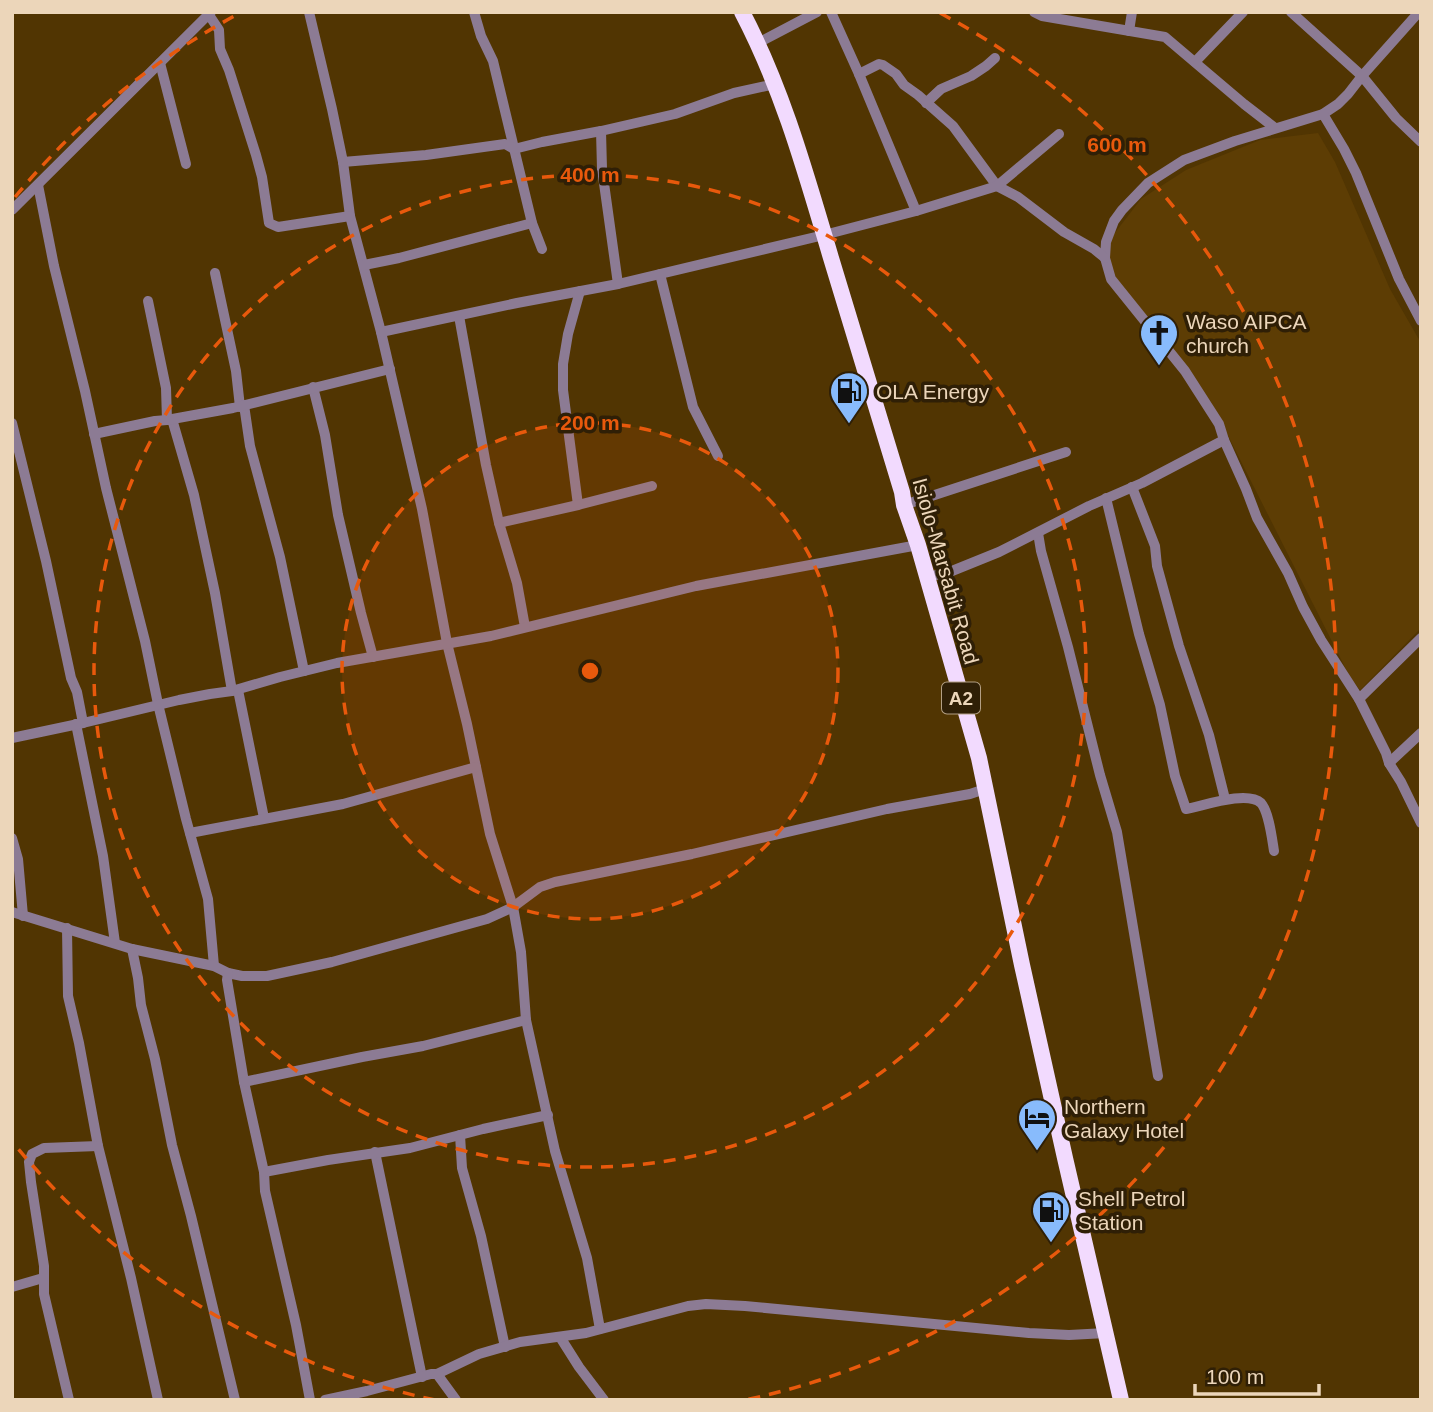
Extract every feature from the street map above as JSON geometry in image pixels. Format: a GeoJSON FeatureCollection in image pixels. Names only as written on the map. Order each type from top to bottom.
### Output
{"type":"FeatureCollection","features":[{"type":"Feature","properties":{"kind":"highway","name":"Isiolo-Marsabit Road"},"geometry":{"type":"LineString","coordinates":[[742,12],[775,84],[812,192],[904,505],[928,577],[979,758],[1022,965],[1121,1400]]}},
{"type":"Feature","properties":{"kind":"street"},"geometry":{"type":"LineString","coordinates":[[309,12],[332,109],[351,215],[422,509],[447,643],[490,834],[513,906],[521,952],[526,1020],[555,1151],[587,1258],[600,1329]]}},
{"type":"Feature","properties":{"kind":"street"},"geometry":{"type":"LineString","coordinates":[[474,12],[492,61],[532,223],[542,249]]}},
{"type":"Feature","properties":{"kind":"street"},"geometry":{"type":"LineString","coordinates":[[758,43],[817,12]]}},
{"type":"Feature","properties":{"kind":"street"},"geometry":{"type":"LineString","coordinates":[[831,12],[916,211]]}},
{"type":"Feature","properties":{"kind":"street"},"geometry":{"type":"LineString","coordinates":[[1034,12],[1042,16],[1165,37],[1275,128]]}},
{"type":"Feature","properties":{"kind":"street"},"geometry":{"type":"LineString","coordinates":[[1129,31],[1132,12]]}},
{"type":"Feature","properties":{"kind":"street"},"geometry":{"type":"LineString","coordinates":[[1195,62],[1243,12]]}},
{"type":"Feature","properties":{"kind":"street"},"geometry":{"type":"LineString","coordinates":[[1291,12],[1362,76],[1390,111],[1421,142]]}},
{"type":"Feature","properties":{"kind":"street"},"geometry":{"type":"LineString","coordinates":[[1419,12],[1348,94],[1324,114],[1184,160],[1148,183],[1114,221],[1108,235],[1105,258],[1108,272],[1118,288],[1196,386],[1219,424],[1257,518],[1321,640],[1359,699],[1421,823]]}},
{"type":"Feature","properties":{"kind":"street"},"geometry":{"type":"LineString","coordinates":[[12,210],[210,14],[219,30],[220,49],[256,155],[269,223],[278,227],[351,215]]}},
{"type":"Feature","properties":{"kind":"street"},"geometry":{"type":"LineString","coordinates":[[926,103],[940,89],[978,71],[995,58]]}},
{"type":"Feature","properties":{"kind":"street"},"geometry":{"type":"LineString","coordinates":[[160,63],[186,163]]}},
{"type":"Feature","properties":{"kind":"street"},"geometry":{"type":"LineString","coordinates":[[859,74],[878,64],[896,74],[904,85],[953,126],[997,186],[1018,197],[1064,232],[1094,248],[1105,258]]}},
{"type":"Feature","properties":{"kind":"street"},"geometry":{"type":"LineString","coordinates":[[343,163],[505,144],[514,149],[675,114],[734,93],[775,84]]}},
{"type":"Feature","properties":{"kind":"street"},"geometry":{"type":"LineString","coordinates":[[1324,114],[1356,173],[1399,279],[1421,321]]}},
{"type":"Feature","properties":{"kind":"street"},"geometry":{"type":"LineString","coordinates":[[601,131],[602,169],[618,284]]}},
{"type":"Feature","properties":{"kind":"street"},"geometry":{"type":"LineString","coordinates":[[381,332],[618,284],[916,211],[997,186],[1059,134]]}},
{"type":"Feature","properties":{"kind":"street"},"geometry":{"type":"LineString","coordinates":[[38,185],[54,267],[106,488],[208,899],[214,966]]}},
{"type":"Feature","properties":{"kind":"street"},"geometry":{"type":"LineString","coordinates":[[364,265],[532,223]]}},
{"type":"Feature","properties":{"kind":"street"},"geometry":{"type":"LineString","coordinates":[[215,273],[250,446],[280,557],[304,671]]}},
{"type":"Feature","properties":{"kind":"street"},"geometry":{"type":"LineString","coordinates":[[660,274],[693,407],[718,456]]}},
{"type":"Feature","properties":{"kind":"street"},"geometry":{"type":"LineString","coordinates":[[578,505],[563,390],[565,354],[580,291]]}},
{"type":"Feature","properties":{"kind":"street"},"geometry":{"type":"LineString","coordinates":[[148,301],[166,388],[169,420],[194,495],[264,818]]}},
{"type":"Feature","properties":{"kind":"street"},"geometry":{"type":"LineString","coordinates":[[459,316],[486,465],[499,523],[517,583],[525,627]]}},
{"type":"Feature","properties":{"kind":"street"},"geometry":{"type":"LineString","coordinates":[[94,435],[242,406],[390,369]]}},
{"type":"Feature","properties":{"kind":"street"},"geometry":{"type":"LineString","coordinates":[[313,387],[325,435],[338,514],[373,657]]}},
{"type":"Feature","properties":{"kind":"street"},"geometry":{"type":"LineString","coordinates":[[12,423],[71,678],[77,692],[115,943]]}},
{"type":"Feature","properties":{"kind":"street"},"geometry":{"type":"LineString","coordinates":[[928,577],[952,571],[999,552],[1224,440]]}},
{"type":"Feature","properties":{"kind":"street"},"geometry":{"type":"LineString","coordinates":[[904,505],[1066,452]]}},
{"type":"Feature","properties":{"kind":"street"},"geometry":{"type":"LineString","coordinates":[[499,523],[652,486]]}},
{"type":"Feature","properties":{"kind":"street"},"geometry":{"type":"LineString","coordinates":[[1132,487],[1155,546],[1157,566],[1179,646],[1209,735],[1226,799]]}},
{"type":"Feature","properties":{"kind":"street"},"geometry":{"type":"LineString","coordinates":[[1106,498],[1139,634],[1160,705],[1181,799],[1186,809],[1226,799],[1250,799],[1261,803],[1271,830],[1274,851]]}},
{"type":"Feature","properties":{"kind":"street"},"geometry":{"type":"LineString","coordinates":[[1038,533],[1117,832],[1157,1076]]}},
{"type":"Feature","properties":{"kind":"street"},"geometry":{"type":"LineString","coordinates":[[13,736],[159,704],[235,691],[304,671],[491,636],[696,586],[918,544]]}},
{"type":"Feature","properties":{"kind":"street"},"geometry":{"type":"LineString","coordinates":[[1359,699],[1421,638]]}},
{"type":"Feature","properties":{"kind":"street"},"geometry":{"type":"LineString","coordinates":[[1390,764],[1421,733]]}},
{"type":"Feature","properties":{"kind":"street"},"geometry":{"type":"LineString","coordinates":[[190,833],[343,804],[476,767]]}},
{"type":"Feature","properties":{"kind":"street"},"geometry":{"type":"LineString","coordinates":[[12,838],[18,859],[18,914],[132,949],[214,966],[228,973],[267,976],[316,966],[472,924],[496,915],[540,887],[555,882],[985,789]]}},
{"type":"Feature","properties":{"kind":"street"},"geometry":{"type":"LineString","coordinates":[[67,928],[68,996],[98,1146],[159,1400]]}},
{"type":"Feature","properties":{"kind":"street"},"geometry":{"type":"LineString","coordinates":[[132,949],[141,1005],[172,1145],[235,1400]]}},
{"type":"Feature","properties":{"kind":"street"},"geometry":{"type":"LineString","coordinates":[[228,973],[244,1082],[310,1400]]}},
{"type":"Feature","properties":{"kind":"street"},"geometry":{"type":"LineString","coordinates":[[244,1082],[423,1046],[526,1020]]}},
{"type":"Feature","properties":{"kind":"street"},"geometry":{"type":"LineString","coordinates":[[264,1171],[410,1148],[548,1115]]}},
{"type":"Feature","properties":{"kind":"street"},"geometry":{"type":"LineString","coordinates":[[460,1135],[462,1168],[481,1236],[505,1347]]}},
{"type":"Feature","properties":{"kind":"street"},"geometry":{"type":"LineString","coordinates":[[69,1400],[44,1294],[44,1266],[31,1182],[30,1157],[44,1148],[98,1146]]}},
{"type":"Feature","properties":{"kind":"street"},"geometry":{"type":"LineString","coordinates":[[375,1152],[422,1377]]}},
{"type":"Feature","properties":{"kind":"street"},"geometry":{"type":"LineString","coordinates":[[12,1287],[43,1278]]}},
{"type":"Feature","properties":{"kind":"street"},"geometry":{"type":"LineString","coordinates":[[325,1400],[367,1396],[437,1374],[479,1354],[520,1342],[561,1337],[706,1304],[1028,1333],[1105,1333]]}},
{"type":"Feature","properties":{"kind":"street"},"geometry":{"type":"LineString","coordinates":[[561,1337],[604,1400]]}},
{"type":"Feature","properties":{"kind":"street"},"geometry":{"type":"LineString","coordinates":[[437,1374],[456,1400]]}},
{"type":"Feature","properties":{"kind":"shaded area"},"geometry":{"type":"Polygon","coordinates":[[[1318,133],[1335,162],[1390,289],[1421,343],[1421,628],[1360,690],[1350,677],[1211,402],[1113,290],[1101,260],[1114,234],[1141,199],[1186,170],[1260,140],[1318,133]]]}},
{"type":"Feature","properties":{"kind":"place","name":"Waso AIPCA church"},"geometry":{"type":"Point","coordinates":[1159,367]}},
{"type":"Feature","properties":{"kind":"place","name":"OLA Energy"},"geometry":{"type":"Point","coordinates":[849,425]}},
{"type":"Feature","properties":{"kind":"place","name":"Northern Galaxy Hotel"},"geometry":{"type":"Point","coordinates":[1037,1152]}},
{"type":"Feature","properties":{"kind":"place","name":"Shell Petrol Station"},"geometry":{"type":"Point","coordinates":[1051,1244]}}]}
